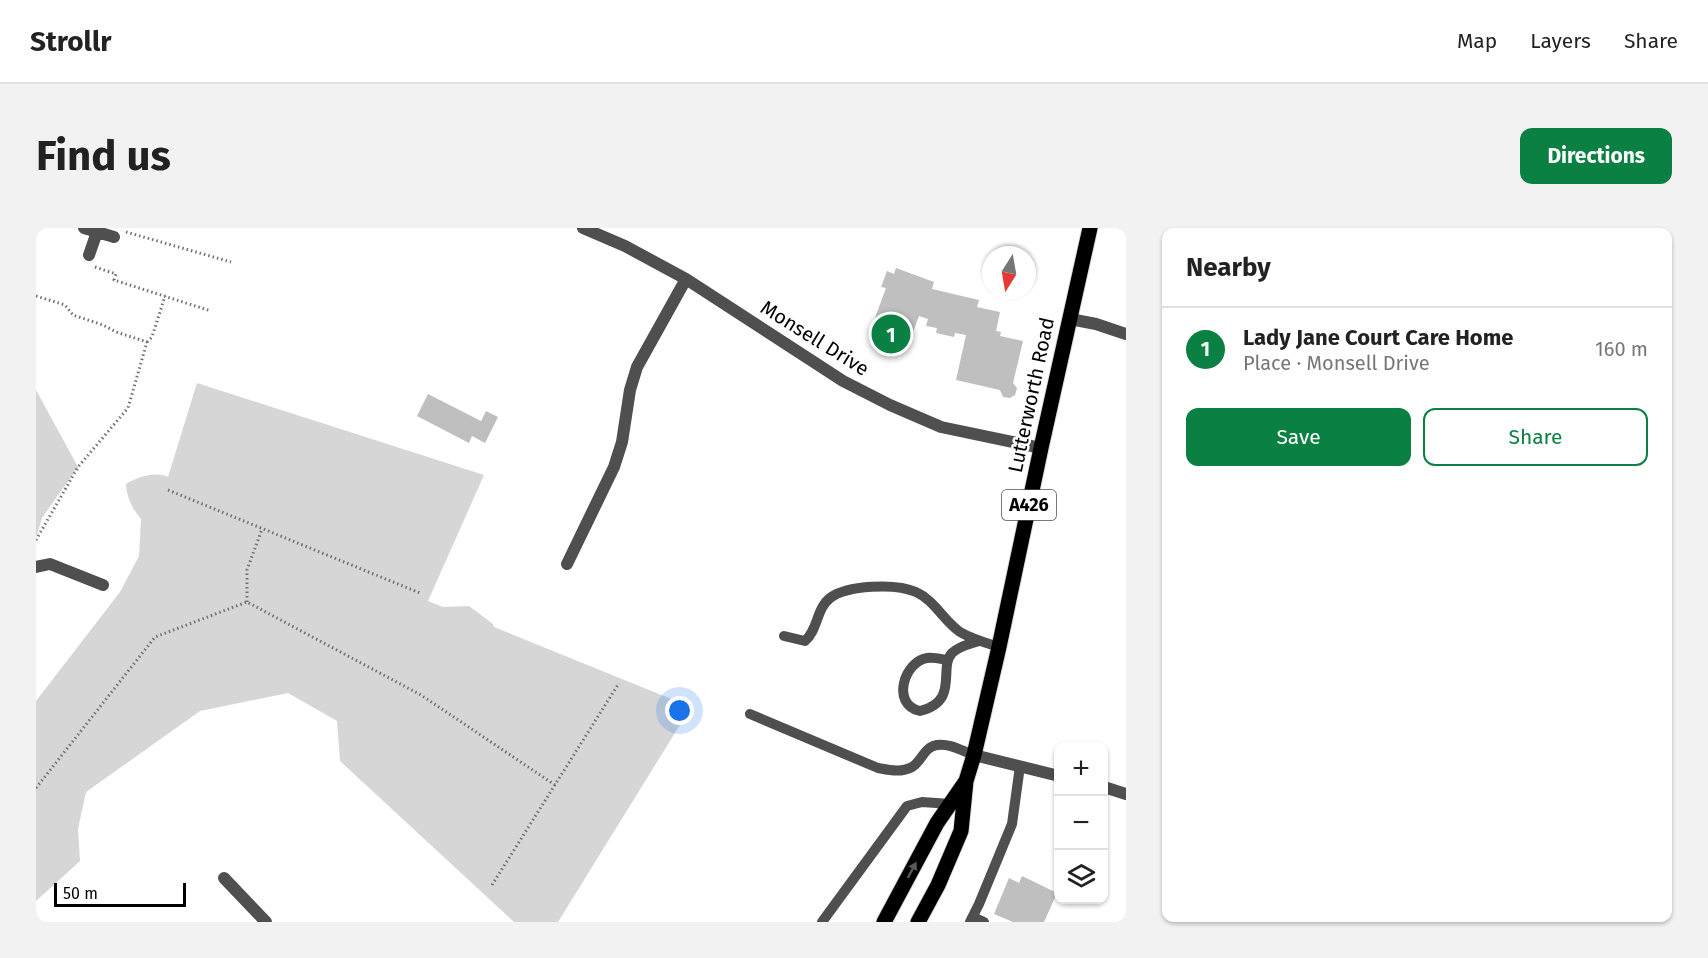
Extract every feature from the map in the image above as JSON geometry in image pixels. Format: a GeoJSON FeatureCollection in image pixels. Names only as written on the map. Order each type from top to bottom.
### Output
{"type":"FeatureCollection","features":[{"type":"Feature","properties":{"kind":"main road","name":"Lutterworth Road"},"geometry":{"type":"LineString","coordinates":[[918,922],[938,885],[961,831],[966,781],[999,647],[1090,228]]}},
{"type":"Feature","properties":{"kind":"main road","name":"Lutterworth Road"},"geometry":{"type":"LineString","coordinates":[[885,922],[937,823],[966,781]]}},
{"type":"Feature","properties":{"kind":"main road"},"geometry":{"type":"LineString","coordinates":[[937,823],[961,831]]}},
{"type":"Feature","properties":{"kind":"street","name":"Monsell Drive"},"geometry":{"type":"LineString","coordinates":[[583,228],[626,246],[686,279],[843,381],[890,405],[941,427],[1041,448]]}},
{"type":"Feature","properties":{"kind":"street"},"geometry":{"type":"LineString","coordinates":[[89,255],[90,230],[114,237]]}},
{"type":"Feature","properties":{"kind":"street"},"geometry":{"type":"LineString","coordinates":[[567,564],[614,467],[622,442],[630,390],[637,367],[686,279]]}},
{"type":"Feature","properties":{"kind":"street"},"geometry":{"type":"LineString","coordinates":[[1070,319],[1096,324],[1126,334]]}},
{"type":"Feature","properties":{"kind":"street"},"geometry":{"type":"LineString","coordinates":[[36,567],[50,564],[103,585]]}},
{"type":"Feature","properties":{"kind":"street"},"geometry":{"type":"LineString","coordinates":[[974,755],[1054,775]]}},
{"type":"Feature","properties":{"kind":"street"},"geometry":{"type":"LineString","coordinates":[[1108,788],[1126,794]]}},
{"type":"Feature","properties":{"kind":"street"},"geometry":{"type":"LineString","coordinates":[[224,878],[266,922]]}},
{"type":"Feature","properties":{"kind":"lane"},"geometry":{"type":"LineString","coordinates":[[784,636],[805,641],[809,637],[821,608],[829,599],[839,593],[879,587],[916,592],[930,602],[960,632],[999,647]]}},
{"type":"Feature","properties":{"kind":"lane"},"geometry":{"type":"LineString","coordinates":[[947,660],[928,658],[912,666],[903,691],[907,706],[920,711],[935,705],[947,683],[947,660],[958,649],[979,641]]}},
{"type":"Feature","properties":{"kind":"lane"},"geometry":{"type":"LineString","coordinates":[[750,714],[878,768],[892,770],[912,767],[928,749],[936,745],[950,746],[974,755]]}},
{"type":"Feature","properties":{"kind":"lane"},"geometry":{"type":"LineString","coordinates":[[984,922],[971,919],[1011,824],[1020,766]]}},
{"type":"Feature","properties":{"kind":"lane"},"geometry":{"type":"LineString","coordinates":[[822,922],[907,806],[922,802],[950,804]]}},
{"type":"Feature","properties":{"kind":"path"},"geometry":{"type":"LineString","coordinates":[[114,237],[123,231],[231,262]]}},
{"type":"Feature","properties":{"kind":"path"},"geometry":{"type":"LineString","coordinates":[[89,255],[95,268],[116,274],[114,280],[211,311]]}},
{"type":"Feature","properties":{"kind":"path"},"geometry":{"type":"LineString","coordinates":[[36,296],[65,304],[73,315],[147,342]]}},
{"type":"Feature","properties":{"kind":"path"},"geometry":{"type":"LineString","coordinates":[[36,540],[78,467],[128,408],[147,342],[152,337],[165,296]]}},
{"type":"Feature","properties":{"kind":"path"},"geometry":{"type":"LineString","coordinates":[[168,490],[420,593]]}},
{"type":"Feature","properties":{"kind":"path"},"geometry":{"type":"LineString","coordinates":[[247,602],[247,570],[262,528]]}},
{"type":"Feature","properties":{"kind":"path"},"geometry":{"type":"LineString","coordinates":[[36,788],[156,637],[247,602],[421,695],[555,785]]}},
{"type":"Feature","properties":{"kind":"path"},"geometry":{"type":"LineString","coordinates":[[492,885],[619,683]]}},
{"type":"Feature","properties":{"kind":"shaded area"},"geometry":{"type":"Polygon","coordinates":[[[197,383],[484,475],[428,601],[443,607],[469,606],[494,627],[691,707],[558,922],[514,922],[340,761],[337,721],[288,693],[200,711],[86,792],[78,829],[80,861],[36,901],[36,701],[120,592],[139,556],[141,519],[130,503],[126,484],[147,476],[168,477],[197,383]]]}},
{"type":"Feature","properties":{"kind":"shaded area"},"geometry":{"type":"Polygon","coordinates":[[[36,390],[78,467],[42,518],[36,538],[36,390]]]}},
{"type":"Feature","properties":{"kind":"building"},"geometry":{"type":"Polygon","coordinates":[[[896,268],[934,282],[932,289],[979,300],[977,307],[1000,312],[996,331],[1001,332],[1000,336],[1023,341],[1013,383],[1017,388],[1015,395],[1010,398],[1003,397],[1000,390],[956,380],[966,335],[955,333],[954,337],[936,333],[937,328],[926,326],[928,319],[919,316],[907,348],[869,334],[886,288],[881,287],[887,271],[894,274],[896,268]]]}},
{"type":"Feature","properties":{"kind":"building"},"geometry":{"type":"Polygon","coordinates":[[[428,394],[481,421],[486,411],[498,417],[485,443],[472,436],[469,443],[417,416],[428,394]]]}},
{"type":"Feature","properties":{"kind":"building"},"geometry":{"type":"Polygon","coordinates":[[[1022,876],[1054,892],[1054,900],[1044,922],[1013,922],[994,914],[1009,878],[1019,883],[1022,876]]]}},
{"type":"Feature","properties":{"kind":"place","name":"Lady Jane Court Care Home"},"geometry":{"type":"Point","coordinates":[891,334]}}]}
